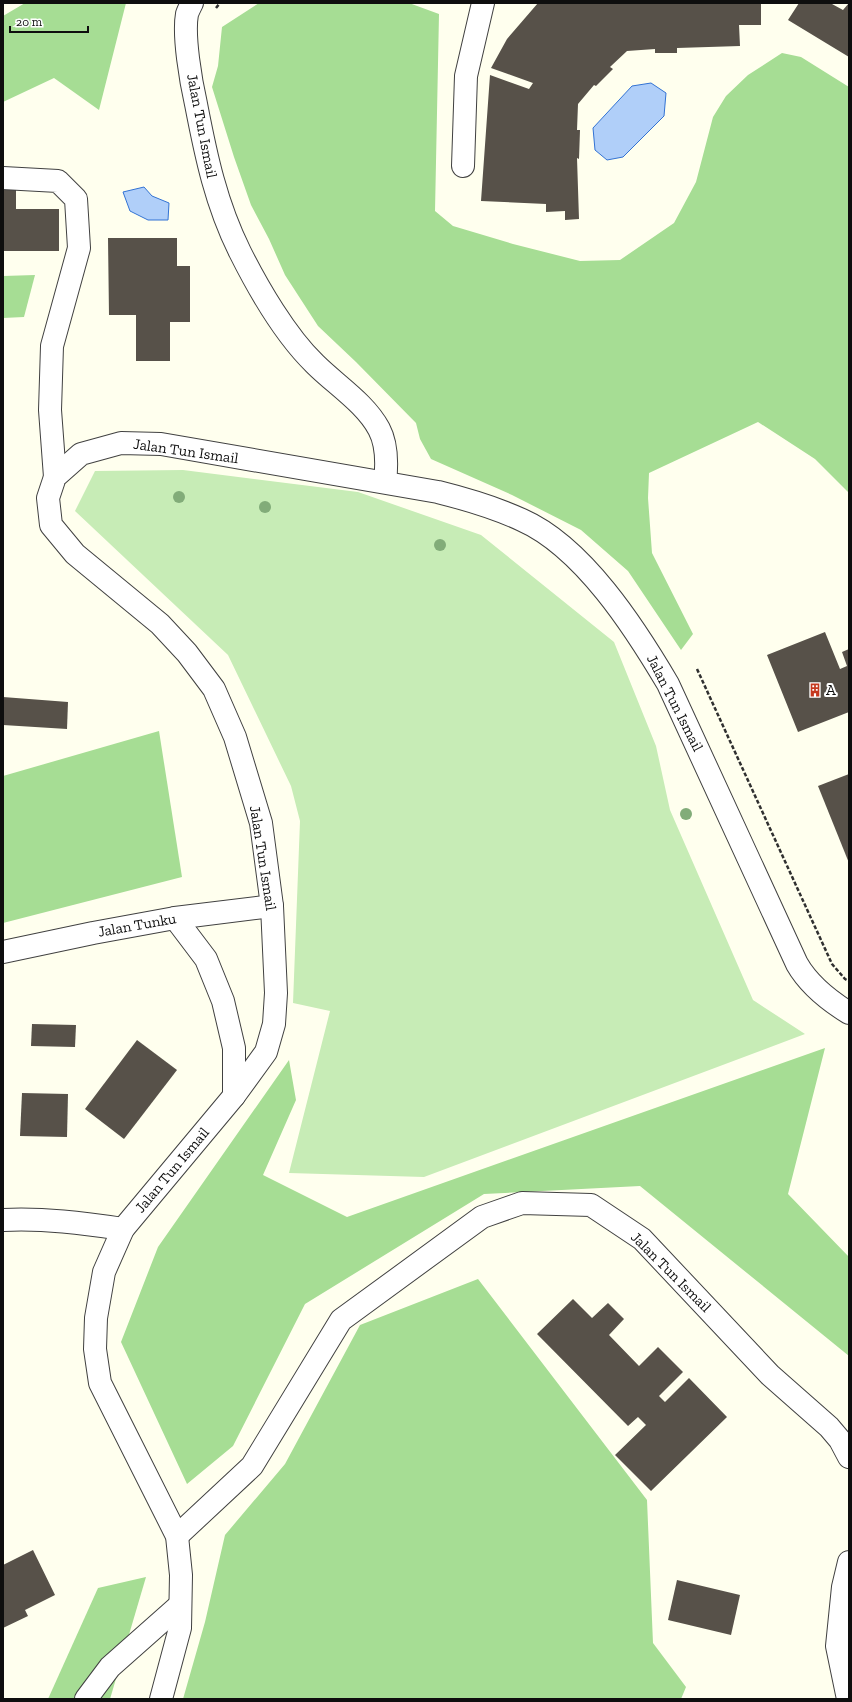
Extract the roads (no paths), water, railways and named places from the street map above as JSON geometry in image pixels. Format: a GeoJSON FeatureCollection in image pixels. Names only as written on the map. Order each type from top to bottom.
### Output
{"type":"FeatureCollection","features":[{"type":"Feature","properties":{"kind":"street","name":"Jalan Tun Ismail"},"geometry":{"type":"LineString","coordinates":[[192,3],[187,14],[187,32],[193,92],[207,165],[220,208],[240,252],[288,332],[314,364],[358,404],[380,430],[386,455],[385,482]]}},
{"type":"Feature","properties":{"kind":"street"},"geometry":{"type":"LineString","coordinates":[[463,166],[466,76],[483,3]]}},
{"type":"Feature","properties":{"kind":"street"},"geometry":{"type":"LineString","coordinates":[[3,178],[58,181],[76,199],[79,248],[52,346],[50,410],[55,477]]}},
{"type":"Feature","properties":{"kind":"street","name":"Jalan Tun Ismail"},"geometry":{"type":"LineString","coordinates":[[161,1699],[180,1628],[181,1575],[177,1536],[100,1383],[95,1349],[96,1318],[104,1272],[123,1230],[234,1096],[266,1052],[274,1024],[276,993],[272,906],[261,823],[235,737],[214,689],[187,654],[160,624],[75,554],[51,526],[48,498],[55,477],[81,454],[121,443],[162,444],[385,482],[466,499],[523,520],[559,544],[572,554],[592,576],[648,649],[668,684],[802,973],[825,996],[849,1013]]}},
{"type":"Feature","properties":{"kind":"street","name":"Jalan Tunku"},"geometry":{"type":"LineString","coordinates":[[3,952],[175,918],[272,906]]}},
{"type":"Feature","properties":{"kind":"street"},"geometry":{"type":"LineString","coordinates":[[175,918],[206,959],[223,1000],[234,1048],[234,1096]]}},
{"type":"Feature","properties":{"kind":"street","name":"Jalan Tun Ismail"},"geometry":{"type":"LineString","coordinates":[[177,1536],[252,1466],[341,1320],[482,1217],[522,1203],[591,1204],[642,1239],[770,1375],[828,1427],[840,1440],[849,1457]]}},
{"type":"Feature","properties":{"kind":"street"},"geometry":{"type":"LineString","coordinates":[[3,1220],[66,1222],[123,1230]]}},
{"type":"Feature","properties":{"kind":"street"},"geometry":{"type":"LineString","coordinates":[[848,1699],[837,1646],[843,1587],[849,1562]]}},
{"type":"Feature","properties":{"kind":"street"},"geometry":{"type":"LineString","coordinates":[[86,1699],[110,1667],[180,1605]]}},
{"type":"Feature","properties":{"kind":"water"},"geometry":{"type":"Polygon","coordinates":[[[651,83],[666,93],[664,116],[623,157],[607,160],[595,150],[593,128],[632,86],[651,83]]]}},
{"type":"Feature","properties":{"kind":"water"},"geometry":{"type":"Polygon","coordinates":[[[144,187],[152,196],[169,203],[168,220],[148,220],[130,211],[123,192],[144,187]]]}},
{"type":"Feature","properties":{"kind":"place","name":"A"},"geometry":{"type":"Point","coordinates":[815,690]}}]}
